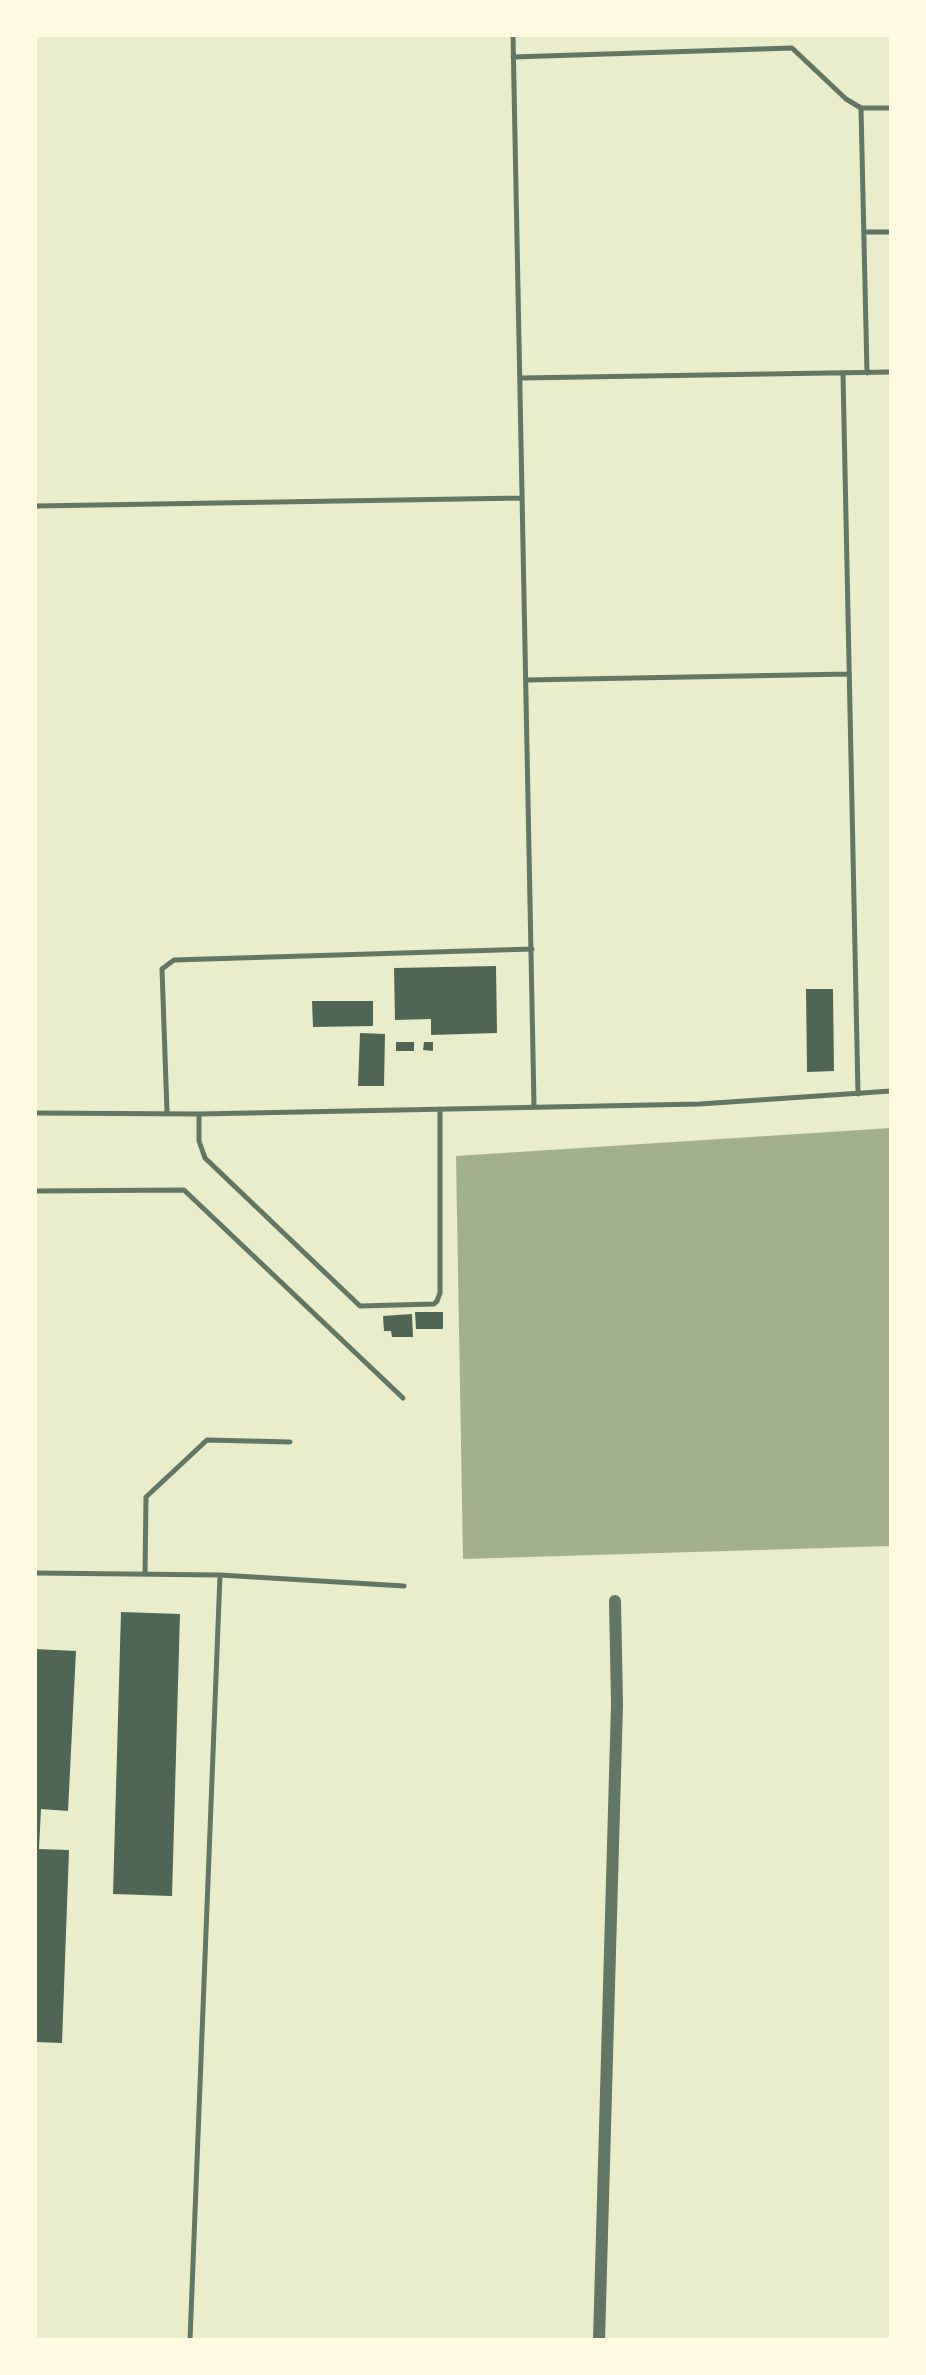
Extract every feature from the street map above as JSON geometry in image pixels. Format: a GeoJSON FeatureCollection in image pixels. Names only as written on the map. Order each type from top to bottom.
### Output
{"type":"FeatureCollection","features":[{"type":"Feature","properties":{"kind":"street"},"geometry":{"type":"LineString","coordinates":[[599,2340],[617,1704],[615,1601]]}},
{"type":"Feature","properties":{"kind":"lane"},"geometry":{"type":"LineString","coordinates":[[513,35],[534,1106]]}},
{"type":"Feature","properties":{"kind":"lane"},"geometry":{"type":"LineString","coordinates":[[513,57],[792,48],[846,99],[861,108],[891,108]]}},
{"type":"Feature","properties":{"kind":"lane"},"geometry":{"type":"LineString","coordinates":[[861,108],[867,373]]}},
{"type":"Feature","properties":{"kind":"lane"},"geometry":{"type":"LineString","coordinates":[[865,232],[891,232]]}},
{"type":"Feature","properties":{"kind":"lane"},"geometry":{"type":"LineString","coordinates":[[521,378],[891,372]]}},
{"type":"Feature","properties":{"kind":"lane"},"geometry":{"type":"LineString","coordinates":[[843,374],[858,1094]]}},
{"type":"Feature","properties":{"kind":"lane"},"geometry":{"type":"LineString","coordinates":[[35,506],[521,498]]}},
{"type":"Feature","properties":{"kind":"lane"},"geometry":{"type":"LineString","coordinates":[[527,680],[849,674]]}},
{"type":"Feature","properties":{"kind":"lane"},"geometry":{"type":"LineString","coordinates":[[167,1112],[162,969],[174,960],[532,949]]}},
{"type":"Feature","properties":{"kind":"lane"},"geometry":{"type":"LineString","coordinates":[[35,1114],[167,1112],[199,1115],[726,1103],[891,1091]]}},
{"type":"Feature","properties":{"kind":"lane"},"geometry":{"type":"LineString","coordinates":[[199,1115],[199,1141],[205,1158],[360,1306],[434,1304],[437,1301],[440,1293],[440,1109]]}},
{"type":"Feature","properties":{"kind":"lane"},"geometry":{"type":"LineString","coordinates":[[35,1191],[184,1190],[403,1398]]}},
{"type":"Feature","properties":{"kind":"lane"},"geometry":{"type":"LineString","coordinates":[[145,1574],[146,1497],[197,1449],[207,1440],[290,1442]]}},
{"type":"Feature","properties":{"kind":"lane"},"geometry":{"type":"LineString","coordinates":[[35,1573],[220,1575],[404,1586]]}},
{"type":"Feature","properties":{"kind":"lane"},"geometry":{"type":"LineString","coordinates":[[190,2340],[220,1575]]}},
{"type":"Feature","properties":{"kind":"shaded area"},"geometry":{"type":"Polygon","coordinates":[[[891,1128],[891,1546],[463,1559],[456,1156],[891,1128]]]}},
{"type":"Feature","properties":{"kind":"building"},"geometry":{"type":"Polygon","coordinates":[[[496,966],[497,1033],[431,1035],[431,1019],[395,1020],[394,968],[496,966]]]}},
{"type":"Feature","properties":{"kind":"building"},"geometry":{"type":"Polygon","coordinates":[[[806,989],[833,989],[834,1071],[807,1072],[806,989]]]}},
{"type":"Feature","properties":{"kind":"building"},"geometry":{"type":"Polygon","coordinates":[[[312,1001],[373,1001],[373,1026],[313,1027],[312,1001]]]}},
{"type":"Feature","properties":{"kind":"building"},"geometry":{"type":"Polygon","coordinates":[[[360,1033],[385,1034],[384,1086],[358,1086],[360,1033]]]}},
{"type":"Feature","properties":{"kind":"building"},"geometry":{"type":"Polygon","coordinates":[[[396,1042],[414,1042],[414,1051],[396,1051],[396,1042]]]}},
{"type":"Feature","properties":{"kind":"building"},"geometry":{"type":"Polygon","coordinates":[[[424,1042],[433,1042],[433,1051],[423,1050],[424,1042]]]}},
{"type":"Feature","properties":{"kind":"building"},"geometry":{"type":"Polygon","coordinates":[[[415,1312],[443,1312],[443,1329],[416,1329],[415,1312]]]}},
{"type":"Feature","properties":{"kind":"building"},"geometry":{"type":"Polygon","coordinates":[[[412,1314],[413,1337],[392,1337],[391,1331],[384,1331],[383,1316],[412,1314]]]}},
{"type":"Feature","properties":{"kind":"building"},"geometry":{"type":"Polygon","coordinates":[[[121,1612],[180,1614],[172,1896],[113,1894],[121,1612]]]}},
{"type":"Feature","properties":{"kind":"building"},"geometry":{"type":"Polygon","coordinates":[[[35,1649],[76,1651],[68,1811],[41,1809],[39,1849],[69,1850],[62,2043],[35,2042],[35,1649]]]}}]}
